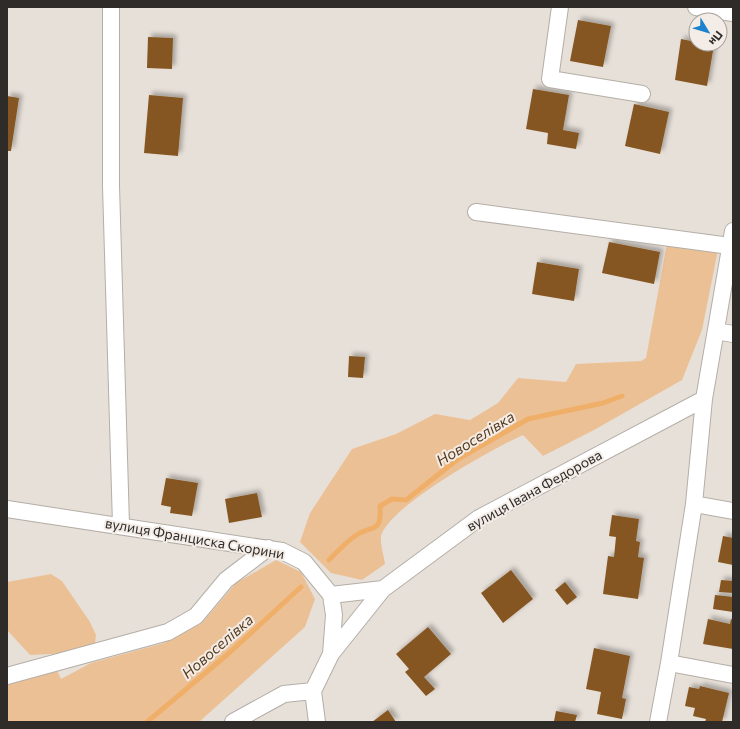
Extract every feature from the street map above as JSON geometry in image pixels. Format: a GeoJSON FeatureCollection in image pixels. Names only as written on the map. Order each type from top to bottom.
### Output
{"type":"FeatureCollection","features":[{"type":"Feature","properties":{"kind":"street"},"geometry":{"type":"LineString","coordinates":[[111,7],[111,186],[121,525]]}},
{"type":"Feature","properties":{"kind":"street"},"geometry":{"type":"LineString","coordinates":[[560,7],[550,79],[642,94]]}},
{"type":"Feature","properties":{"kind":"street"},"geometry":{"type":"LineString","coordinates":[[696,7],[733,13]]}},
{"type":"Feature","properties":{"kind":"street"},"geometry":{"type":"LineString","coordinates":[[476,212],[731,239],[704,399],[694,504],[669,663],[658,722]]}},
{"type":"Feature","properties":{"kind":"street"},"geometry":{"type":"LineString","coordinates":[[716,331],[733,334]]}},
{"type":"Feature","properties":{"kind":"street","name":"вулиця Івана Федорова"},"geometry":{"type":"LineString","coordinates":[[313,691],[331,654],[383,589],[479,518],[704,399]]}},
{"type":"Feature","properties":{"kind":"street"},"geometry":{"type":"LineString","coordinates":[[694,504],[733,511]]}},
{"type":"Feature","properties":{"kind":"street","name":"вулиця Франциска Скорини"},"geometry":{"type":"LineString","coordinates":[[7,509],[121,525],[282,551],[304,562],[331,595]]}},
{"type":"Feature","properties":{"kind":"street"},"geometry":{"type":"LineString","coordinates":[[7,676],[168,632],[196,616],[226,580],[268,548]]}},
{"type":"Feature","properties":{"kind":"street"},"geometry":{"type":"LineString","coordinates":[[331,654],[334,615],[331,595],[383,589]]}},
{"type":"Feature","properties":{"kind":"street"},"geometry":{"type":"LineString","coordinates":[[669,663],[733,675]]}},
{"type":"Feature","properties":{"kind":"street"},"geometry":{"type":"LineString","coordinates":[[233,722],[284,694],[313,691],[317,722]]}},
{"type":"Feature","properties":{"kind":"shaded area"},"geometry":{"type":"Polygon","coordinates":[[[668,238],[719,245],[702,330],[682,380],[594,430],[543,456],[523,435],[490,452],[444,479],[402,509],[388,524],[381,536],[385,564],[362,580],[331,573],[300,542],[310,513],[352,449],[396,434],[435,414],[470,420],[498,403],[518,378],[566,382],[576,364],[641,361],[646,358],[668,238]]]}},
{"type":"Feature","properties":{"kind":"shaded area"},"geometry":{"type":"Polygon","coordinates":[[[276,560],[301,572],[315,599],[305,627],[199,722],[7,722],[7,676],[54,664],[61,679],[91,663],[164,643],[202,623],[236,583],[276,560]]]}},
{"type":"Feature","properties":{"kind":"shaded area"},"geometry":{"type":"Polygon","coordinates":[[[51,574],[62,581],[90,622],[96,635],[95,644],[71,653],[30,655],[7,630],[7,582],[51,574]]]}},
{"type":"Feature","properties":{"kind":"building"},"geometry":{"type":"Polygon","coordinates":[[[578,20],[611,26],[603,67],[570,61],[578,20]]]}},
{"type":"Feature","properties":{"kind":"building"},"geometry":{"type":"Polygon","coordinates":[[[148,37],[173,38],[172,69],[147,68],[148,37]]]}},
{"type":"Feature","properties":{"kind":"building"},"geometry":{"type":"Polygon","coordinates":[[[681,39],[688,40],[688,52],[713,52],[707,86],[675,80],[681,39]]]}},
{"type":"Feature","properties":{"kind":"building"},"geometry":{"type":"Polygon","coordinates":[[[533,89],[569,95],[563,130],[579,133],[576,149],[547,144],[548,133],[526,129],[533,89]]]}},
{"type":"Feature","properties":{"kind":"building"},"geometry":{"type":"Polygon","coordinates":[[[149,95],[183,98],[178,156],[144,153],[149,95]]]}},
{"type":"Feature","properties":{"kind":"building"},"geometry":{"type":"Polygon","coordinates":[[[7,96],[19,98],[11,151],[7,151],[7,96]]]}},
{"type":"Feature","properties":{"kind":"building"},"geometry":{"type":"Polygon","coordinates":[[[634,104],[669,112],[660,154],[625,146],[634,104]]]}},
{"type":"Feature","properties":{"kind":"building"},"geometry":{"type":"Polygon","coordinates":[[[609,242],[660,252],[654,284],[602,273],[609,242]]]}},
{"type":"Feature","properties":{"kind":"building"},"geometry":{"type":"Polygon","coordinates":[[[537,262],[579,269],[574,301],[532,294],[537,262]]]}},
{"type":"Feature","properties":{"kind":"building"},"geometry":{"type":"Polygon","coordinates":[[[349,356],[365,357],[363,378],[348,377],[349,356]]]}},
{"type":"Feature","properties":{"kind":"building"},"geometry":{"type":"Polygon","coordinates":[[[166,478],[198,483],[192,516],[170,513],[171,507],[161,505],[166,478]]]}},
{"type":"Feature","properties":{"kind":"building"},"geometry":{"type":"Polygon","coordinates":[[[257,493],[262,517],[229,523],[225,499],[257,493]]]}},
{"type":"Feature","properties":{"kind":"building"},"geometry":{"type":"Polygon","coordinates":[[[612,515],[639,519],[636,541],[640,542],[638,557],[644,558],[638,599],[603,594],[608,556],[614,557],[616,537],[609,536],[612,515]]]}},
{"type":"Feature","properties":{"kind":"building"},"geometry":{"type":"Polygon","coordinates":[[[723,536],[733,538],[733,565],[718,562],[723,536]]]}},
{"type":"Feature","properties":{"kind":"building"},"geometry":{"type":"Polygon","coordinates":[[[511,570],[533,599],[503,623],[481,593],[511,570]]]}},
{"type":"Feature","properties":{"kind":"building"},"geometry":{"type":"Polygon","coordinates":[[[721,580],[733,581],[733,593],[719,592],[721,580]]]}},
{"type":"Feature","properties":{"kind":"building"},"geometry":{"type":"Polygon","coordinates":[[[565,582],[577,597],[567,605],[555,590],[565,582]]]}},
{"type":"Feature","properties":{"kind":"building"},"geometry":{"type":"Polygon","coordinates":[[[715,595],[733,597],[733,612],[713,609],[715,595]]]}},
{"type":"Feature","properties":{"kind":"building"},"geometry":{"type":"Polygon","coordinates":[[[708,619],[730,624],[731,619],[733,620],[733,649],[703,644],[708,619]]]}},
{"type":"Feature","properties":{"kind":"building"},"geometry":{"type":"Polygon","coordinates":[[[428,627],[451,654],[424,677],[435,689],[426,696],[405,672],[409,669],[396,654],[428,627]]]}},
{"type":"Feature","properties":{"kind":"building"},"geometry":{"type":"Polygon","coordinates":[[[594,648],[630,656],[622,698],[626,699],[622,719],[597,714],[601,692],[586,689],[594,648]]]}},
{"type":"Feature","properties":{"kind":"building"},"geometry":{"type":"Polygon","coordinates":[[[700,686],[729,693],[722,722],[705,722],[706,719],[693,716],[695,708],[685,706],[689,687],[699,689],[700,686]]]}},
{"type":"Feature","properties":{"kind":"building"},"geometry":{"type":"Polygon","coordinates":[[[388,710],[396,722],[372,722],[388,710]]]}},
{"type":"Feature","properties":{"kind":"building"},"geometry":{"type":"Polygon","coordinates":[[[556,711],[577,715],[575,722],[554,721],[556,711]]]}},
{"type":"Feature","properties":{"kind":"waterway","name":"Новоселівка"},"geometry":{"type":"LineString","coordinates":[[329,560],[352,538],[377,525],[380,515],[380,506],[392,499],[406,500],[458,459],[528,419],[603,403],[622,396]]}},
{"type":"Feature","properties":{"kind":"waterway","name":"Новоселівка"},"geometry":{"type":"LineString","coordinates":[[147,722],[228,654],[301,587]]}}]}
